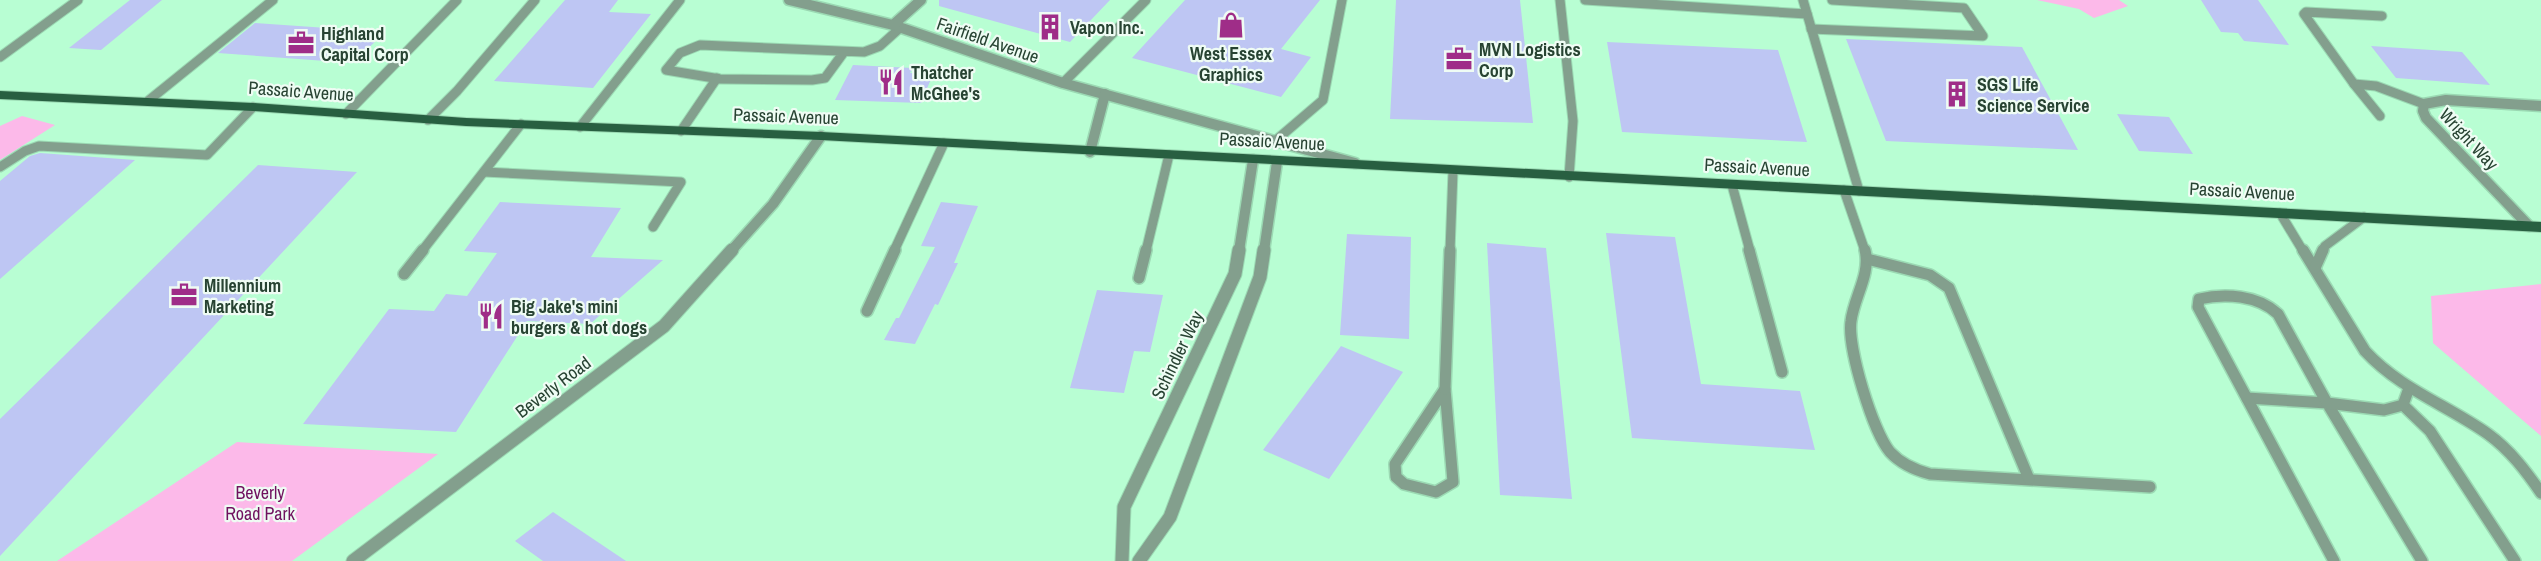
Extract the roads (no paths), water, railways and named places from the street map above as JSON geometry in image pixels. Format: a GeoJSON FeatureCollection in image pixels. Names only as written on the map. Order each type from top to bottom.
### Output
{"type":"FeatureCollection","features":[{"type":"Feature","properties":{"kind":"main road","name":"Passaic Avenue"},"geometry":{"type":"LineString","coordinates":[[1,95],[253,107],[428,120],[821,136],[1277,162],[2535,226]]}},
{"type":"Feature","properties":{"kind":"street","name":"Fairfield Avenue"},"geometry":{"type":"LineString","coordinates":[[789,0],[897,26],[1063,83],[1365,166]]}},
{"type":"Feature","properties":{"kind":"street"},"geometry":{"type":"LineString","coordinates":[[897,26],[921,0]]}},
{"type":"Feature","properties":{"kind":"street"},"geometry":{"type":"LineString","coordinates":[[1090,152],[1105,94]]}},
{"type":"Feature","properties":{"kind":"street","name":"Wright Way"},"geometry":{"type":"LineString","coordinates":[[2535,226],[2426,118],[2423,111],[2424,104],[2446,100],[2541,106]]}},
{"type":"Feature","properties":{"kind":"street","name":"Beverly Road"},"geometry":{"type":"LineString","coordinates":[[354,561],[664,326],[773,204],[821,136]]}},
{"type":"Feature","properties":{"kind":"street","name":"Schindler Way"},"geometry":{"type":"LineString","coordinates":[[1122,561],[1124,507],[1235,274],[1254,160]]}},
{"type":"Feature","properties":{"kind":"street"},"geometry":{"type":"LineString","coordinates":[[1139,561],[1170,517],[1260,277],[1277,162]]}},
{"type":"Feature","properties":{"kind":"lane"},"geometry":{"type":"LineString","coordinates":[[0,57],[78,0]]}},
{"type":"Feature","properties":{"kind":"lane"},"geometry":{"type":"LineString","coordinates":[[148,101],[273,0]]}},
{"type":"Feature","properties":{"kind":"lane"},"geometry":{"type":"LineString","coordinates":[[346,114],[457,0]]}},
{"type":"Feature","properties":{"kind":"lane"},"geometry":{"type":"LineString","coordinates":[[428,120],[457,91],[535,0]]}},
{"type":"Feature","properties":{"kind":"lane"},"geometry":{"type":"LineString","coordinates":[[580,127],[680,0]]}},
{"type":"Feature","properties":{"kind":"lane"},"geometry":{"type":"LineString","coordinates":[[1063,83],[1146,0]]}},
{"type":"Feature","properties":{"kind":"lane"},"geometry":{"type":"LineString","coordinates":[[1275,141],[1323,100],[1342,0]]}},
{"type":"Feature","properties":{"kind":"lane"},"geometry":{"type":"LineString","coordinates":[[1560,0],[1573,121],[1569,177]]}},
{"type":"Feature","properties":{"kind":"lane"},"geometry":{"type":"LineString","coordinates":[[1585,0],[1807,14]]}},
{"type":"Feature","properties":{"kind":"lane"},"geometry":{"type":"LineString","coordinates":[[1803,0],[1859,191]]}},
{"type":"Feature","properties":{"kind":"lane"},"geometry":{"type":"LineString","coordinates":[[1811,29],[1983,36],[1964,8],[1832,0]]}},
{"type":"Feature","properties":{"kind":"lane"},"geometry":{"type":"LineString","coordinates":[[2380,116],[2304,14],[2306,12],[2382,16]]}},
{"type":"Feature","properties":{"kind":"lane"},"geometry":{"type":"LineString","coordinates":[[844,52],[825,78],[809,82],[676,75],[666,70],[673,59],[685,48],[700,45],[844,52],[876,50],[897,26]]}},
{"type":"Feature","properties":{"kind":"lane"},"geometry":{"type":"LineString","coordinates":[[681,131],[717,78]]}},
{"type":"Feature","properties":{"kind":"lane"},"geometry":{"type":"LineString","coordinates":[[2354,84],[2376,86],[2424,104]]}},
{"type":"Feature","properties":{"kind":"lane"},"geometry":{"type":"LineString","coordinates":[[0,167],[25,151],[39,146],[207,156],[253,107]]}},
{"type":"Feature","properties":{"kind":"lane"},"geometry":{"type":"LineString","coordinates":[[404,274],[521,124]]}},
{"type":"Feature","properties":{"kind":"lane"},"geometry":{"type":"LineString","coordinates":[[867,311],[944,143]]}},
{"type":"Feature","properties":{"kind":"lane"},"geometry":{"type":"LineString","coordinates":[[1139,278],[1169,155]]}},
{"type":"Feature","properties":{"kind":"lane"},"geometry":{"type":"LineString","coordinates":[[1444,389],[1395,464],[1396,477],[1404,484],[1436,492],[1453,482],[1444,389],[1453,171]]}},
{"type":"Feature","properties":{"kind":"lane"},"geometry":{"type":"LineString","coordinates":[[484,172],[681,182],[653,227]]}},
{"type":"Feature","properties":{"kind":"lane"},"geometry":{"type":"LineString","coordinates":[[1732,185],[1782,372]]}},
{"type":"Feature","properties":{"kind":"lane"},"geometry":{"type":"LineString","coordinates":[[1844,190],[1867,259],[1848,331],[1876,429],[1882,442],[1901,464],[1930,474],[2151,487]]}},
{"type":"Feature","properties":{"kind":"lane"},"geometry":{"type":"LineString","coordinates":[[2280,213],[2365,351],[2376,365],[2409,388],[2487,434],[2511,453],[2541,493]]}},
{"type":"Feature","properties":{"kind":"lane"},"geometry":{"type":"LineString","coordinates":[[2315,268],[2325,246],[2364,217]]}},
{"type":"Feature","properties":{"kind":"lane"},"geometry":{"type":"LineString","coordinates":[[1867,259],[1930,275],[1949,288],[2029,479]]}},
{"type":"Feature","properties":{"kind":"lane"},"geometry":{"type":"LineString","coordinates":[[2334,561],[2198,307],[2199,299],[2207,296],[2250,299],[2266,304],[2278,314],[2327,403],[2422,561]]}},
{"type":"Feature","properties":{"kind":"lane"},"geometry":{"type":"LineString","coordinates":[[2403,405],[2409,388]]}},
{"type":"Feature","properties":{"kind":"lane"},"geometry":{"type":"LineString","coordinates":[[2247,398],[2327,403],[2384,410],[2403,405]]}},
{"type":"Feature","properties":{"kind":"lane"},"geometry":{"type":"LineString","coordinates":[[2403,405],[2430,431],[2515,561]]}},
{"type":"Feature","properties":{"kind":"place","name":"West Essex Graphics"},"geometry":{"type":"Point","coordinates":[1231,25]}},
{"type":"Feature","properties":{"kind":"place","name":"Vapon Inc."},"geometry":{"type":"Point","coordinates":[1050,27]}},
{"type":"Feature","properties":{"kind":"place","name":"Highland Capital Corp"},"geometry":{"type":"Point","coordinates":[301,43]}},
{"type":"Feature","properties":{"kind":"place","name":"MVN Logistics Corp"},"geometry":{"type":"Point","coordinates":[1459,59]}},
{"type":"Feature","properties":{"kind":"place","name":"Thatcher McGhee's"},"geometry":{"type":"Point","coordinates":[891,82]}},
{"type":"Feature","properties":{"kind":"place","name":"SGS Life Science Service"},"geometry":{"type":"Point","coordinates":[1957,94]}},
{"type":"Feature","properties":{"kind":"place","name":"Millennium Marketing"},"geometry":{"type":"Point","coordinates":[184,295]}},
{"type":"Feature","properties":{"kind":"place","name":"Big Jake's mini burgers & hot dogs"},"geometry":{"type":"Point","coordinates":[491,316]}},
{"type":"Feature","properties":{"kind":"park label","name":"Beverly Road Park"},"geometry":{"type":"Point","coordinates":[260,502]}}]}
